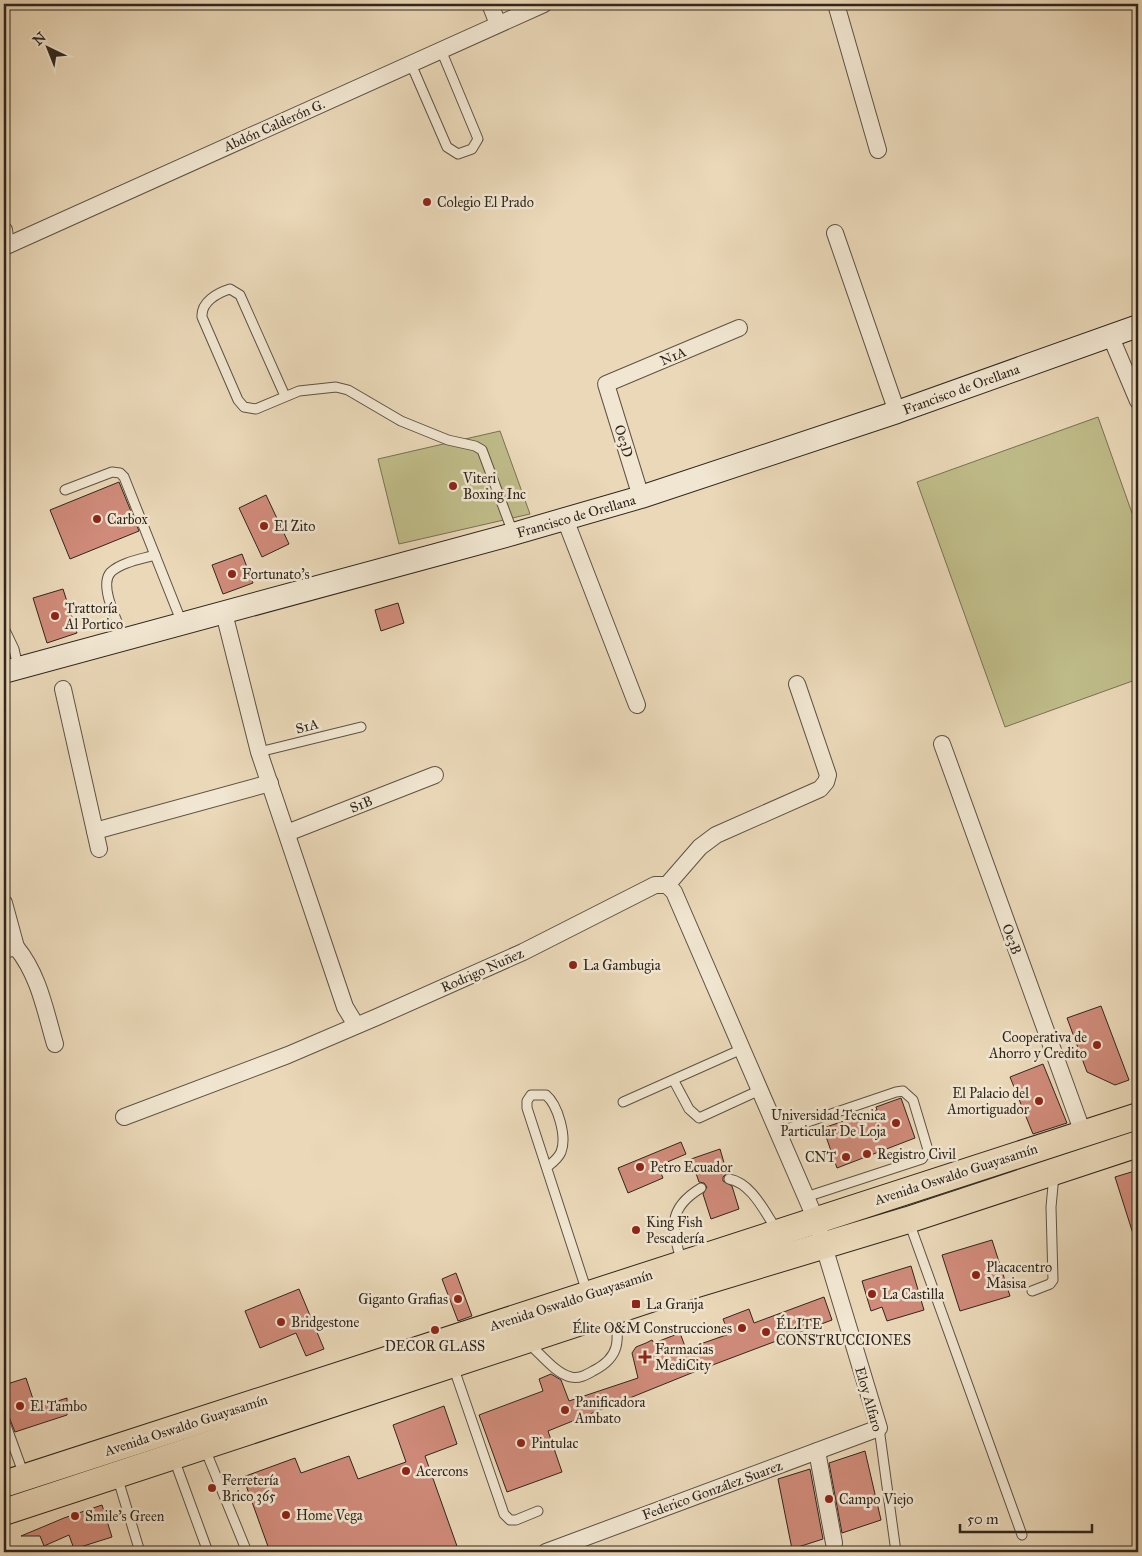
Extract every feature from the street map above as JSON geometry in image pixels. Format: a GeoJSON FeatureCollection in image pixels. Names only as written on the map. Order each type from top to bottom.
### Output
{"type":"FeatureCollection","features":[{"type":"Feature","properties":{"kind":"main road","name":"Avenida Oswaldo Guayasamín"},"geometry":{"type":"LineString","coordinates":[[14,1481],[778,1233],[811,1209],[1138,1116]]}},
{"type":"Feature","properties":{"kind":"main road","name":"Avenida Oswaldo Guayasamín"},"geometry":{"type":"LineString","coordinates":[[4,1512],[453,1366],[614,1311],[908,1220],[1138,1144]]}},
{"type":"Feature","properties":{"kind":"street"},"geometry":{"type":"LineString","coordinates":[[490,4],[498,24]]}},
{"type":"Feature","properties":{"kind":"street","name":"Abdón Calderón G."},"geometry":{"type":"LineString","coordinates":[[5,241],[544,4]]}},
{"type":"Feature","properties":{"kind":"street"},"geometry":{"type":"LineString","coordinates":[[836,4],[878,150]]}},
{"type":"Feature","properties":{"kind":"street"},"geometry":{"type":"LineString","coordinates":[[834,233],[897,412]]}},
{"type":"Feature","properties":{"kind":"street","name":"Francisco de Orellana"},"geometry":{"type":"LineString","coordinates":[[11,670],[513,534],[641,497],[897,412],[1138,326]]}},
{"type":"Feature","properties":{"kind":"street","name":"N1A"},"geometry":{"type":"LineString","coordinates":[[606,384],[739,328]]}},
{"type":"Feature","properties":{"kind":"street"},"geometry":{"type":"LineString","coordinates":[[1110,335],[1138,401]]}},
{"type":"Feature","properties":{"kind":"street","name":"Oe3D"},"geometry":{"type":"LineString","coordinates":[[606,384],[641,497]]}},
{"type":"Feature","properties":{"kind":"street"},"geometry":{"type":"LineString","coordinates":[[565,519],[637,705]]}},
{"type":"Feature","properties":{"kind":"street"},"geometry":{"type":"LineString","coordinates":[[224,612],[259,752],[345,1007],[356,1026]]}},
{"type":"Feature","properties":{"kind":"street"},"geometry":{"type":"LineString","coordinates":[[797,684],[828,775],[826,782],[820,789],[716,835],[700,846],[667,885],[674,892],[811,1209]]}},
{"type":"Feature","properties":{"kind":"street"},"geometry":{"type":"LineString","coordinates":[[63,689],[99,849]]}},
{"type":"Feature","properties":{"kind":"street","name":"Oe3B"},"geometry":{"type":"LineString","coordinates":[[942,744],[1083,1133]]}},
{"type":"Feature","properties":{"kind":"street","name":"S1B"},"geometry":{"type":"LineString","coordinates":[[287,834],[435,775]]}},
{"type":"Feature","properties":{"kind":"street"},"geometry":{"type":"LineString","coordinates":[[95,831],[270,783]]}},
{"type":"Feature","properties":{"kind":"street","name":"Rodrigo Nuñez"},"geometry":{"type":"LineString","coordinates":[[124,1117],[288,1055],[356,1026],[523,952],[655,885],[667,885]]}},
{"type":"Feature","properties":{"kind":"street"},"geometry":{"type":"LineString","coordinates":[[4,903],[10,948],[34,974],[55,1044]]}},
{"type":"Feature","properties":{"kind":"street","name":"Eloy Alfaro"},"geometry":{"type":"LineString","coordinates":[[811,1209],[879,1428]]}},
{"type":"Feature","properties":{"kind":"street","name":"Federico González Suarez"},"geometry":{"type":"LineString","coordinates":[[546,1552],[572,1548],[879,1428]]}},
{"type":"Feature","properties":{"kind":"street"},"geometry":{"type":"LineString","coordinates":[[817,1451],[834,1543]]}},
{"type":"Feature","properties":{"kind":"lane"},"geometry":{"type":"LineString","coordinates":[[411,64],[447,147],[458,154],[472,149],[478,139],[473,123],[440,50]]}},
{"type":"Feature","properties":{"kind":"lane"},"geometry":{"type":"LineString","coordinates":[[284,396],[240,295],[230,289],[208,301],[202,310],[202,318],[238,400],[244,407],[256,409],[284,396],[318,387],[336,387],[348,390],[401,421],[448,440],[475,446],[482,450],[513,534]]}},
{"type":"Feature","properties":{"kind":"lane"},"geometry":{"type":"LineString","coordinates":[[65,490],[112,472],[120,473],[124,477],[182,624]]}},
{"type":"Feature","properties":{"kind":"lane"},"geometry":{"type":"LineString","coordinates":[[124,638],[108,595],[107,579],[112,572],[121,566],[155,555]]}},
{"type":"Feature","properties":{"kind":"lane"},"geometry":{"type":"LineString","coordinates":[[4,628],[14,649],[11,670]]}},
{"type":"Feature","properties":{"kind":"lane","name":"S1A"},"geometry":{"type":"LineString","coordinates":[[259,752],[361,727]]}},
{"type":"Feature","properties":{"kind":"lane"},"geometry":{"type":"LineString","coordinates":[[624,1102],[742,1049]]}},
{"type":"Feature","properties":{"kind":"lane"},"geometry":{"type":"LineString","coordinates":[[674,1081],[689,1109],[699,1118],[760,1090]]}},
{"type":"Feature","properties":{"kind":"lane"},"geometry":{"type":"LineString","coordinates":[[778,1132],[896,1092],[903,1091],[913,1100],[928,1150],[922,1159],[811,1209]]}},
{"type":"Feature","properties":{"kind":"lane"},"geometry":{"type":"LineString","coordinates":[[547,1167],[561,1152],[562,1134],[550,1098],[546,1095],[531,1095],[527,1101],[527,1108],[579,1274],[588,1294]]}},
{"type":"Feature","properties":{"kind":"lane"},"geometry":{"type":"LineString","coordinates":[[1032,1292],[1050,1284],[1053,1280],[1051,1207],[1054,1172]]}},
{"type":"Feature","properties":{"kind":"lane"},"geometry":{"type":"LineString","coordinates":[[730,1179],[738,1181],[745,1186],[778,1233]]}},
{"type":"Feature","properties":{"kind":"lane"},"geometry":{"type":"LineString","coordinates":[[682,1264],[673,1224],[677,1209],[688,1196],[700,1188]]}},
{"type":"Feature","properties":{"kind":"lane"},"geometry":{"type":"LineString","coordinates":[[908,1220],[1022,1535]]}},
{"type":"Feature","properties":{"kind":"lane"},"geometry":{"type":"LineString","coordinates":[[526,1340],[561,1372],[572,1378],[582,1377],[604,1366],[613,1356],[618,1344],[614,1311]]}},
{"type":"Feature","properties":{"kind":"lane"},"geometry":{"type":"LineString","coordinates":[[453,1366],[504,1514],[510,1520],[516,1520],[538,1511]]}},
{"type":"Feature","properties":{"kind":"lane"},"geometry":{"type":"LineString","coordinates":[[4,1420],[14,1481]]}},
{"type":"Feature","properties":{"kind":"lane","name":"Eloy Alfaro"},"geometry":{"type":"LineString","coordinates":[[879,1428],[896,1552]]}},
{"type":"Feature","properties":{"kind":"lane"},"geometry":{"type":"LineString","coordinates":[[204,1447],[247,1552]]}},
{"type":"Feature","properties":{"kind":"lane"},"geometry":{"type":"LineString","coordinates":[[173,1457],[208,1552]]}},
{"type":"Feature","properties":{"kind":"lane"},"geometry":{"type":"LineString","coordinates":[[116,1475],[140,1552]]}},
{"type":"Feature","properties":{"kind":"shaded area"},"geometry":{"type":"Polygon","coordinates":[[[1098,417],[1138,530],[1138,679],[1005,727],[917,482],[1098,417]]]}},
{"type":"Feature","properties":{"kind":"shaded area","name":"Viteri Boxing Inc"},"geometry":{"type":"Polygon","coordinates":[[[500,431],[530,514],[399,544],[378,459],[500,431]]]}},
{"type":"Feature","properties":{"kind":"building","name":"Carbox"},"geometry":{"type":"Polygon","coordinates":[[[119,482],[139,531],[70,559],[50,510],[119,482]]]}},
{"type":"Feature","properties":{"kind":"building","name":"El Zito"},"geometry":{"type":"Polygon","coordinates":[[[266,495],[289,544],[262,557],[239,508],[266,495]]]}},
{"type":"Feature","properties":{"kind":"building","name":"Fortunato's"},"geometry":{"type":"Polygon","coordinates":[[[242,554],[253,583],[223,594],[212,565],[242,554]]]}},
{"type":"Feature","properties":{"kind":"building","name":"Trattoría Al Portico"},"geometry":{"type":"Polygon","coordinates":[[[63,589],[77,633],[47,643],[33,598],[63,589]]]}},
{"type":"Feature","properties":{"kind":"building"},"geometry":{"type":"Polygon","coordinates":[[[398,603],[404,623],[381,631],[375,610],[398,603]]]}},
{"type":"Feature","properties":{"kind":"building","name":"Cooperativa de Ahorro y Credito"},"geometry":{"type":"Polygon","coordinates":[[[1101,1006],[1129,1080],[1115,1085],[1087,1072],[1067,1018],[1101,1006]]]}},
{"type":"Feature","properties":{"kind":"building","name":"El Palacio del Amortiguador"},"geometry":{"type":"Polygon","coordinates":[[[1043,1064],[1067,1123],[1033,1134],[1010,1077],[1043,1064]]]}},
{"type":"Feature","properties":{"kind":"building"},"geometry":{"type":"Polygon","coordinates":[[[901,1098],[915,1138],[837,1168],[823,1128],[877,1110],[876,1107],[901,1098]]]}},
{"type":"Feature","properties":{"kind":"building","name":"Petro Ecuador"},"geometry":{"type":"Polygon","coordinates":[[[681,1142],[686,1154],[658,1166],[663,1178],[628,1193],[618,1168],[681,1142]]]}},
{"type":"Feature","properties":{"kind":"building","name":"Petro Ecuador"},"geometry":{"type":"Polygon","coordinates":[[[720,1149],[727,1173],[723,1177],[723,1181],[732,1186],[739,1209],[711,1219],[703,1194],[707,1187],[704,1183],[699,1182],[691,1159],[720,1149]]]}},
{"type":"Feature","properties":{"kind":"building"},"geometry":{"type":"Polygon","coordinates":[[[1138,1170],[1138,1239],[1135,1240],[1115,1177],[1138,1170]]]}},
{"type":"Feature","properties":{"kind":"building","name":"Placacentro Masisa"},"geometry":{"type":"Polygon","coordinates":[[[992,1240],[1010,1296],[960,1311],[942,1255],[992,1240]]]}},
{"type":"Feature","properties":{"kind":"building"},"geometry":{"type":"Polygon","coordinates":[[[911,1266],[924,1310],[887,1321],[882,1307],[871,1311],[862,1281],[911,1266]]]}},
{"type":"Feature","properties":{"kind":"building","name":"Giganto Grafias"},"geometry":{"type":"Polygon","coordinates":[[[456,1273],[472,1316],[458,1321],[442,1279],[456,1273]]]}},
{"type":"Feature","properties":{"kind":"building","name":"Bridgestone"},"geometry":{"type":"Polygon","coordinates":[[[299,1289],[324,1349],[306,1356],[296,1333],[260,1348],[245,1311],[299,1289]]]}},
{"type":"Feature","properties":{"kind":"building"},"geometry":{"type":"Polygon","coordinates":[[[824,1297],[832,1320],[694,1372],[548,1431],[562,1472],[507,1492],[479,1415],[543,1391],[539,1379],[551,1374],[561,1380],[569,1401],[638,1378],[632,1353],[636,1347],[652,1340],[654,1343],[680,1333],[686,1349],[729,1334],[723,1319],[749,1309],[754,1323],[824,1297]]]}},
{"type":"Feature","properties":{"kind":"building","name":"El Tambo"},"geometry":{"type":"Polygon","coordinates":[[[26,1378],[36,1408],[67,1398],[67,1415],[15,1432],[4,1404],[4,1385],[26,1378]]]}},
{"type":"Feature","properties":{"kind":"building"},"geometry":{"type":"Polygon","coordinates":[[[444,1406],[457,1444],[425,1456],[458,1549],[450,1552],[270,1552],[243,1477],[295,1458],[301,1473],[349,1456],[358,1479],[406,1462],[393,1425],[444,1406]]]}},
{"type":"Feature","properties":{"kind":"building"},"geometry":{"type":"Polygon","coordinates":[[[865,1451],[881,1520],[842,1533],[829,1463],[865,1451]]]}},
{"type":"Feature","properties":{"kind":"building"},"geometry":{"type":"Polygon","coordinates":[[[810,1469],[823,1539],[792,1549],[778,1479],[810,1469]]]}},
{"type":"Feature","properties":{"kind":"building"},"geometry":{"type":"Polygon","coordinates":[[[102,1505],[112,1537],[74,1549],[69,1535],[44,1546],[40,1536],[21,1536],[64,1518],[102,1505]]]}},
{"type":"Feature","properties":{"kind":"place","name":"Colegio El Prado"},"geometry":{"type":"Point","coordinates":[427,202]}},
{"type":"Feature","properties":{"kind":"place","name":"Viteri Boxing Inc"},"geometry":{"type":"Point","coordinates":[453,486]}},
{"type":"Feature","properties":{"kind":"place","name":"Carbox"},"geometry":{"type":"Point","coordinates":[97,519]}},
{"type":"Feature","properties":{"kind":"place","name":"El Zito"},"geometry":{"type":"Point","coordinates":[264,526]}},
{"type":"Feature","properties":{"kind":"place","name":"Fortunato's"},"geometry":{"type":"Point","coordinates":[232,574]}},
{"type":"Feature","properties":{"kind":"place","name":"Trattoría Al Portico"},"geometry":{"type":"Point","coordinates":[55,616]}},
{"type":"Feature","properties":{"kind":"place","name":"La Gambugia"},"geometry":{"type":"Point","coordinates":[573,965]}},
{"type":"Feature","properties":{"kind":"place","name":"Cooperativa de Ahorro y Credito"},"geometry":{"type":"Point","coordinates":[1097,1045]}},
{"type":"Feature","properties":{"kind":"place","name":"El Palacio del Amortiguador"},"geometry":{"type":"Point","coordinates":[1039,1101]}},
{"type":"Feature","properties":{"kind":"place","name":"Universidad Tecnica Particular De Loja"},"geometry":{"type":"Point","coordinates":[896,1123]}},
{"type":"Feature","properties":{"kind":"place","name":"Registro Civil"},"geometry":{"type":"Point","coordinates":[867,1154]}},
{"type":"Feature","properties":{"kind":"place","name":"CNT"},"geometry":{"type":"Point","coordinates":[846,1157]}},
{"type":"Feature","properties":{"kind":"place","name":"Petro Ecuador"},"geometry":{"type":"Point","coordinates":[640,1167]}},
{"type":"Feature","properties":{"kind":"place","name":"King Fish Pescadería"},"geometry":{"type":"Point","coordinates":[636,1230]}},
{"type":"Feature","properties":{"kind":"place","name":"Placacentro Masisa"},"geometry":{"type":"Point","coordinates":[976,1275]}},
{"type":"Feature","properties":{"kind":"place","name":"La Castilla"},"geometry":{"type":"Point","coordinates":[872,1294]}},
{"type":"Feature","properties":{"kind":"place","name":"Giganto Grafias"},"geometry":{"type":"Point","coordinates":[458,1299]}},
{"type":"Feature","properties":{"kind":"place","name":"La Granja"},"geometry":{"type":"Point","coordinates":[636,1304]}},
{"type":"Feature","properties":{"kind":"place","name":"Bridgestone"},"geometry":{"type":"Point","coordinates":[281,1322]}},
{"type":"Feature","properties":{"kind":"place","name":"Élite O&M Construcciones"},"geometry":{"type":"Point","coordinates":[742,1328]}},
{"type":"Feature","properties":{"kind":"place","name":"DECOR GLASS"},"geometry":{"type":"Point","coordinates":[435,1330]}},
{"type":"Feature","properties":{"kind":"place","name":"ÉLITE CONSTRUCCIONES"},"geometry":{"type":"Point","coordinates":[766,1332]}},
{"type":"Feature","properties":{"kind":"place","name":"Farmacias MediCity"},"geometry":{"type":"Point","coordinates":[645,1357]}},
{"type":"Feature","properties":{"kind":"place","name":"El Tambo"},"geometry":{"type":"Point","coordinates":[20,1406]}},
{"type":"Feature","properties":{"kind":"place","name":"Panificadora Ambato"},"geometry":{"type":"Point","coordinates":[565,1410]}},
{"type":"Feature","properties":{"kind":"place","name":"Pintulac"},"geometry":{"type":"Point","coordinates":[521,1443]}},
{"type":"Feature","properties":{"kind":"place","name":"Acercons"},"geometry":{"type":"Point","coordinates":[406,1471]}},
{"type":"Feature","properties":{"kind":"place","name":"Ferretería Brico 365"},"geometry":{"type":"Point","coordinates":[212,1488]}},
{"type":"Feature","properties":{"kind":"place","name":"Campo Viejo"},"geometry":{"type":"Point","coordinates":[829,1499]}},
{"type":"Feature","properties":{"kind":"place","name":"Home Vega"},"geometry":{"type":"Point","coordinates":[286,1515]}},
{"type":"Feature","properties":{"kind":"place","name":"Smile's Green"},"geometry":{"type":"Point","coordinates":[75,1516]}}]}
